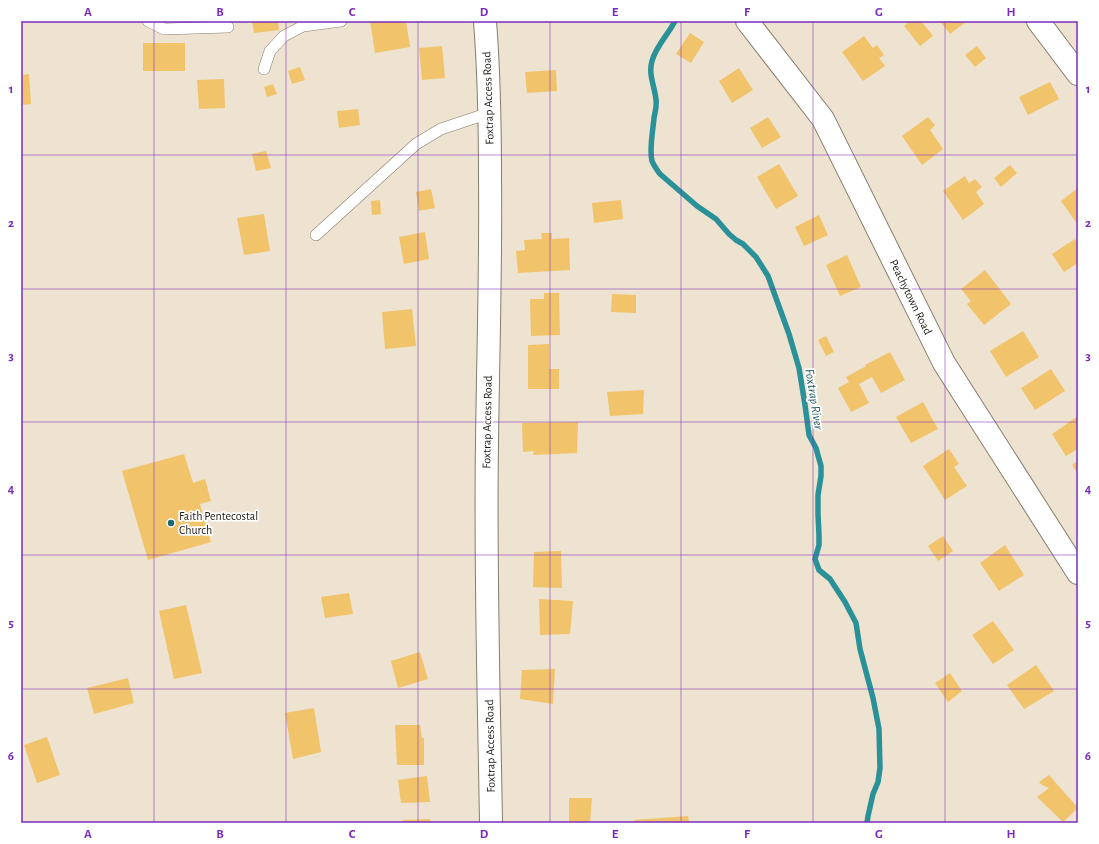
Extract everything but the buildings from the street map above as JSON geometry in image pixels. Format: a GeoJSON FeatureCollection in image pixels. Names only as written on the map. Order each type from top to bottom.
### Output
{"type":"FeatureCollection","features":[{"type":"Feature","properties":{"kind":"main road","name":"Foxtrap Access Road"},"geometry":{"type":"LineString","coordinates":[[485,21],[488,64],[491,259],[486,498],[492,823]]}},
{"type":"Feature","properties":{"kind":"main road","name":"Peachytown Road"},"geometry":{"type":"LineString","coordinates":[[746,21],[823,119],[944,363],[1078,573]]}},
{"type":"Feature","properties":{"kind":"main road"},"geometry":{"type":"LineString","coordinates":[[1038,21],[1078,74]]}},
{"type":"Feature","properties":{"kind":"lane"},"geometry":{"type":"LineString","coordinates":[[148,21],[164,29],[228,27]]}},
{"type":"Feature","properties":{"kind":"lane"},"geometry":{"type":"LineString","coordinates":[[264,69],[270,51],[284,36],[303,26],[340,21]]}},
{"type":"Feature","properties":{"kind":"lane"},"geometry":{"type":"LineString","coordinates":[[316,235],[416,144],[441,128],[489,113]]}},
{"type":"Feature","properties":{"kind":"waterway","name":"Foxtrap River"},"geometry":{"type":"LineString","coordinates":[[675,21],[656,50],[651,66],[651,76],[656,102],[651,146],[652,161],[660,174],[697,206],[716,219],[729,234],[743,244],[756,257],[768,276],[789,334],[799,368],[809,435],[816,448],[821,466],[818,495],[819,545],[815,559],[819,570],[830,579],[845,602],[856,623],[860,649],[873,698],[879,729],[880,768],[878,782],[873,794],[867,823]]}},
{"type":"Feature","properties":{"kind":"place","name":"Faith Pentecostal Church"},"geometry":{"type":"Point","coordinates":[171,523]}}]}
